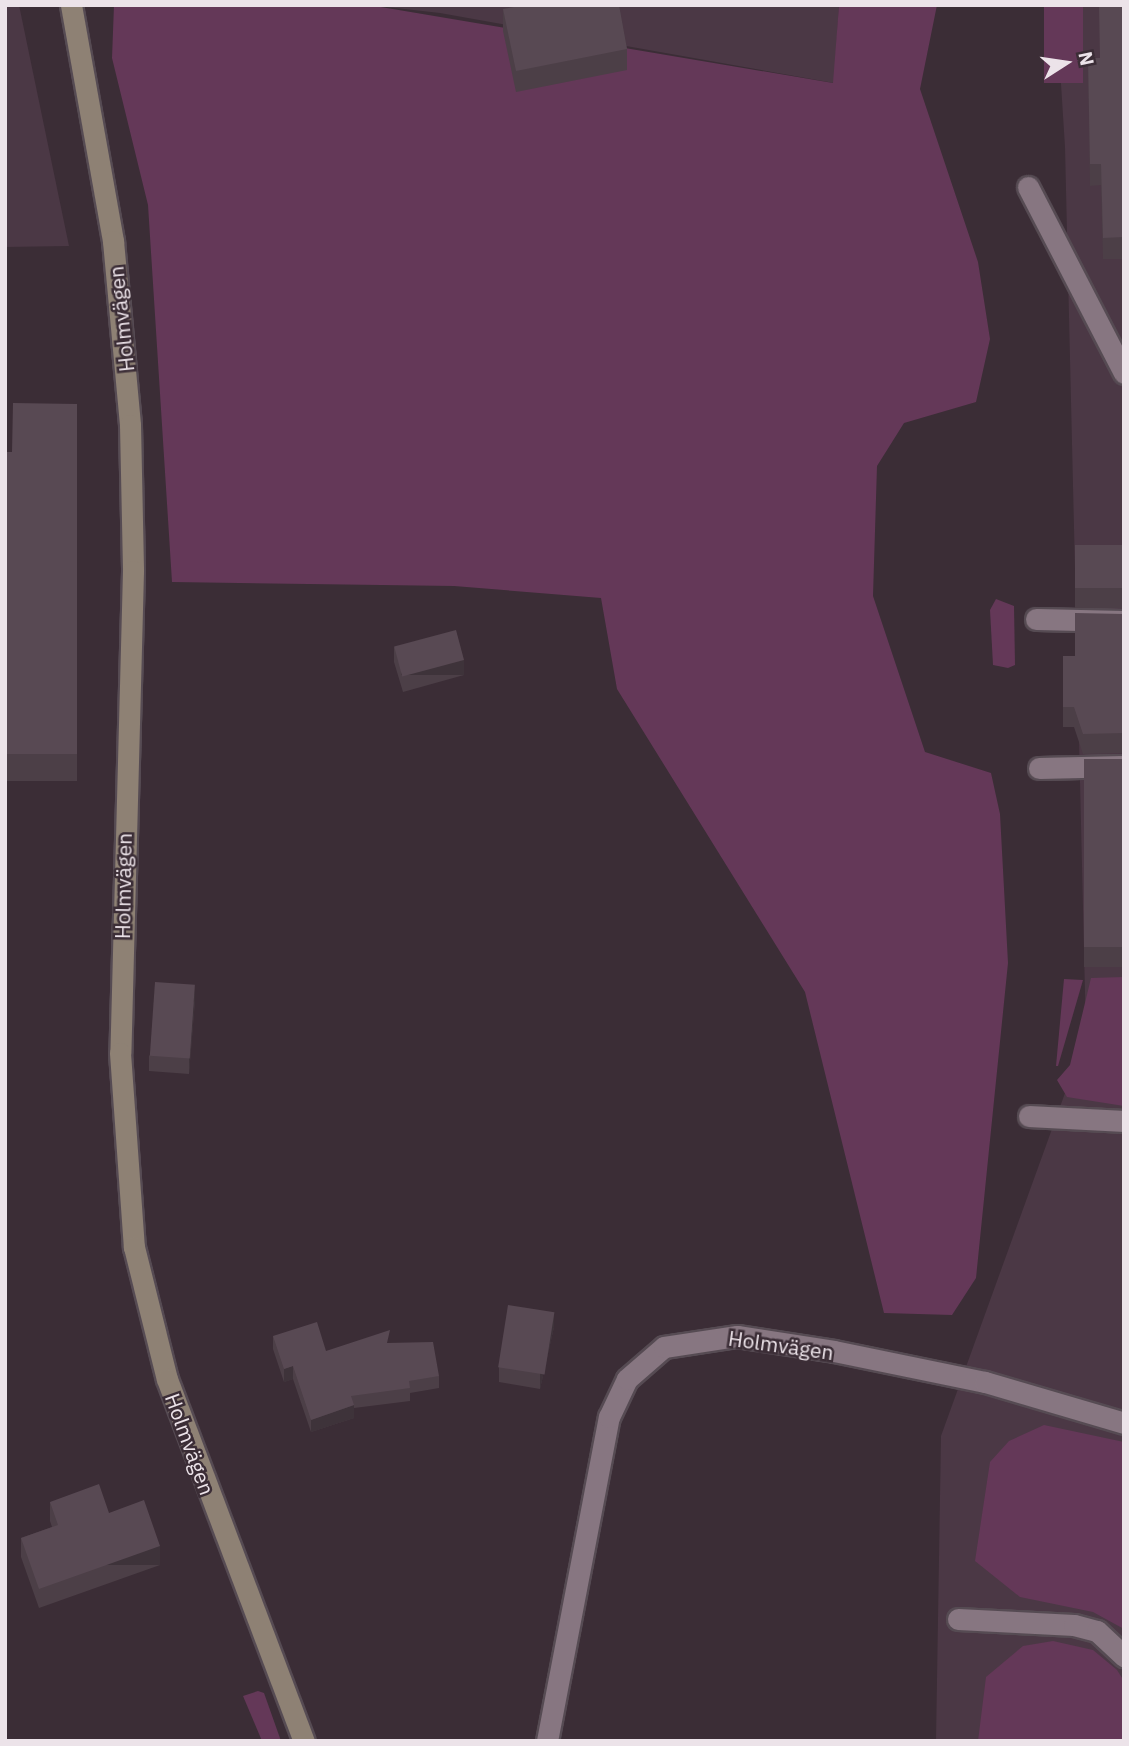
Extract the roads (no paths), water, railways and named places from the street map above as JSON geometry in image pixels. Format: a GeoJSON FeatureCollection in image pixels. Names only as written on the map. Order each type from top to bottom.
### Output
{"type":"FeatureCollection","features":[{"type":"Feature","properties":{"kind":"street","name":"Holmvägen"},"geometry":{"type":"LineString","coordinates":[[71,5],[113,241],[130,425],[133,571],[120,1054],[134,1247],[182,1424],[304,1741]]}},
{"type":"Feature","properties":{"kind":"street"},"geometry":{"type":"LineString","coordinates":[[1028,187],[1124,373]]}},
{"type":"Feature","properties":{"kind":"street"},"geometry":{"type":"LineString","coordinates":[[1036,619],[1124,621]]}},
{"type":"Feature","properties":{"kind":"street"},"geometry":{"type":"LineString","coordinates":[[1039,768],[1124,766]]}},
{"type":"Feature","properties":{"kind":"street"},"geometry":{"type":"LineString","coordinates":[[1029,1116],[1124,1121]]}},
{"type":"Feature","properties":{"kind":"street","name":"Holmvägen"},"geometry":{"type":"LineString","coordinates":[[547,1741],[609,1417],[627,1379],[664,1347],[713,1335],[985,1382],[1124,1423]]}},
{"type":"Feature","properties":{"kind":"street"},"geometry":{"type":"LineString","coordinates":[[958,1619],[1074,1625],[1097,1631],[1124,1656]]}}]}
